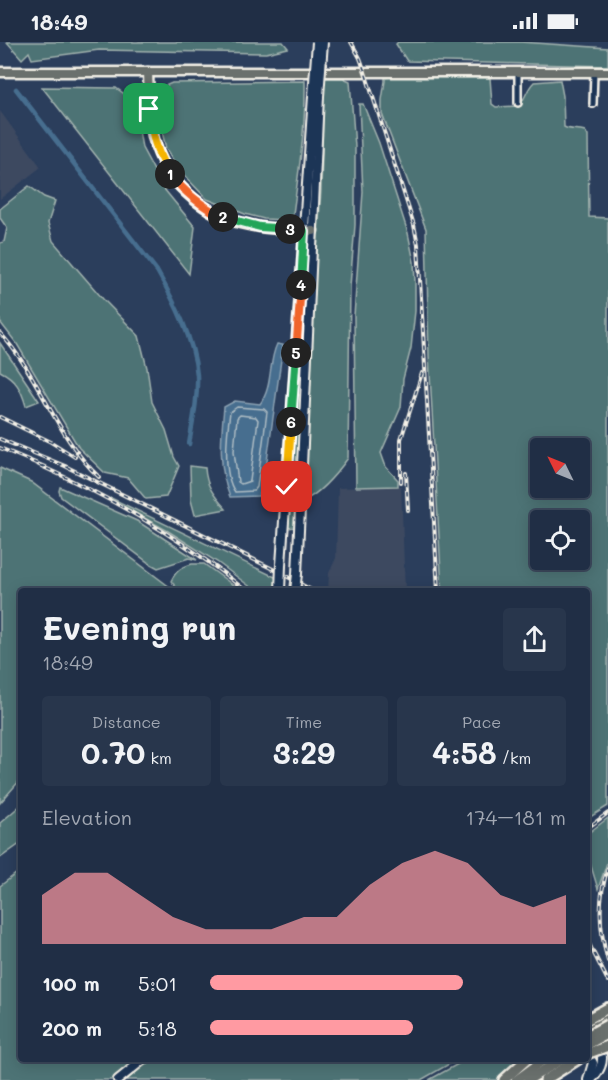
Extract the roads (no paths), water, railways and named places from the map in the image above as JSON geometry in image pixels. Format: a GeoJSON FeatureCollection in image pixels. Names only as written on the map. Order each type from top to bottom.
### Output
{"type":"FeatureCollection","features":[{"type":"Feature","properties":{"kind":"highway"},"geometry":{"type":"LineString","coordinates":[[590,1018],[608,1008]]}},
{"type":"Feature","properties":{"kind":"highway"},"geometry":{"type":"LineString","coordinates":[[590,1043],[608,1033]]}},
{"type":"Feature","properties":{"kind":"highway"},"geometry":{"type":"LineString","coordinates":[[590,1051],[608,1046]]}},
{"type":"Feature","properties":{"kind":"highway"},"geometry":{"type":"LineString","coordinates":[[504,1080],[524,1062]]}},
{"type":"Feature","properties":{"kind":"highway"},"geometry":{"type":"LineString","coordinates":[[528,1080],[559,1064]]}},
{"type":"Feature","properties":{"kind":"highway"},"geometry":{"type":"LineString","coordinates":[[545,1080],[559,1064]]}},
{"type":"Feature","properties":{"kind":"main road"},"geometry":{"type":"LineString","coordinates":[[295,588],[302,484],[317,42]]}},
{"type":"Feature","properties":{"kind":"main road"},"geometry":{"type":"LineString","coordinates":[[316,96],[323,42]]}},
{"type":"Feature","properties":{"kind":"main road"},"geometry":{"type":"LineString","coordinates":[[0,72],[608,72]]}},
{"type":"Feature","properties":{"kind":"main road"},"geometry":{"type":"LineString","coordinates":[[148,72],[149,109],[154,142],[167,170],[186,193],[212,211],[241,223],[309,231]]}},
{"type":"Feature","properties":{"kind":"main road"},"geometry":{"type":"LineString","coordinates":[[280,588],[309,231]]}},
{"type":"Feature","properties":{"kind":"main road"},"geometry":{"type":"LineString","coordinates":[[590,1029],[608,1019]]}},
{"type":"Feature","properties":{"kind":"main road"},"geometry":{"type":"LineString","coordinates":[[590,1034],[608,1024]]}},
{"type":"Feature","properties":{"kind":"main road"},"geometry":{"type":"LineString","coordinates":[[590,1035],[598,1044],[603,1057],[600,1069],[590,1080]]}},
{"type":"Feature","properties":{"kind":"main road"},"geometry":{"type":"LineString","coordinates":[[590,1056],[593,1063],[590,1080]]}},
{"type":"Feature","properties":{"kind":"main road"},"geometry":{"type":"LineString","coordinates":[[118,1080],[140,1062]]}},
{"type":"Feature","properties":{"kind":"main road"},"geometry":{"type":"LineString","coordinates":[[511,1080],[533,1062]]}},
{"type":"Feature","properties":{"kind":"main road"},"geometry":{"type":"LineString","coordinates":[[516,1080],[541,1062]]}},
{"type":"Feature","properties":{"kind":"street"},"geometry":{"type":"LineString","coordinates":[[518,72],[518,103]]}},
{"type":"Feature","properties":{"kind":"street"},"geometry":{"type":"LineString","coordinates":[[593,104],[594,72]]}},
{"type":"Feature","properties":{"kind":"water"},"geometry":{"type":"Polygon","coordinates":[[[277,344],[283,345],[263,490],[258,496],[230,497],[222,464],[221,441],[224,407],[235,401],[260,404],[269,383],[272,359],[277,344]]]}},
{"type":"Feature","properties":{"kind":"waterway"},"geometry":{"type":"LineString","coordinates":[[16,89],[157,271],[176,308],[188,334],[197,375],[196,401],[189,444]]}},
{"type":"Feature","properties":{"kind":"railway"},"geometry":{"type":"LineString","coordinates":[[351,42],[365,72],[414,225],[418,245],[438,588]]}},
{"type":"Feature","properties":{"kind":"railway"},"geometry":{"type":"LineString","coordinates":[[0,333],[26,368],[71,444],[99,477]]}},
{"type":"Feature","properties":{"kind":"railway"},"geometry":{"type":"LineString","coordinates":[[401,482],[401,439],[422,373]]}},
{"type":"Feature","properties":{"kind":"railway"},"geometry":{"type":"LineString","coordinates":[[0,417],[51,442],[75,457]]}},
{"type":"Feature","properties":{"kind":"railway"},"geometry":{"type":"LineString","coordinates":[[0,439],[65,466],[308,588]]}},
{"type":"Feature","properties":{"kind":"railway"},"geometry":{"type":"LineString","coordinates":[[0,448],[45,467]]}},
{"type":"Feature","properties":{"kind":"railway"},"geometry":{"type":"LineString","coordinates":[[39,465],[147,521],[198,554],[242,588]]}},
{"type":"Feature","properties":{"kind":"railway"},"geometry":{"type":"LineString","coordinates":[[406,473],[408,510]]}},
{"type":"Feature","properties":{"kind":"railway"},"geometry":{"type":"LineString","coordinates":[[590,826],[608,813]]}},
{"type":"Feature","properties":{"kind":"railway"},"geometry":{"type":"LineString","coordinates":[[608,868],[602,891],[600,914],[608,961]]}},
{"type":"Feature","properties":{"kind":"railway"},"geometry":{"type":"LineString","coordinates":[[590,946],[608,981]]}}]}
